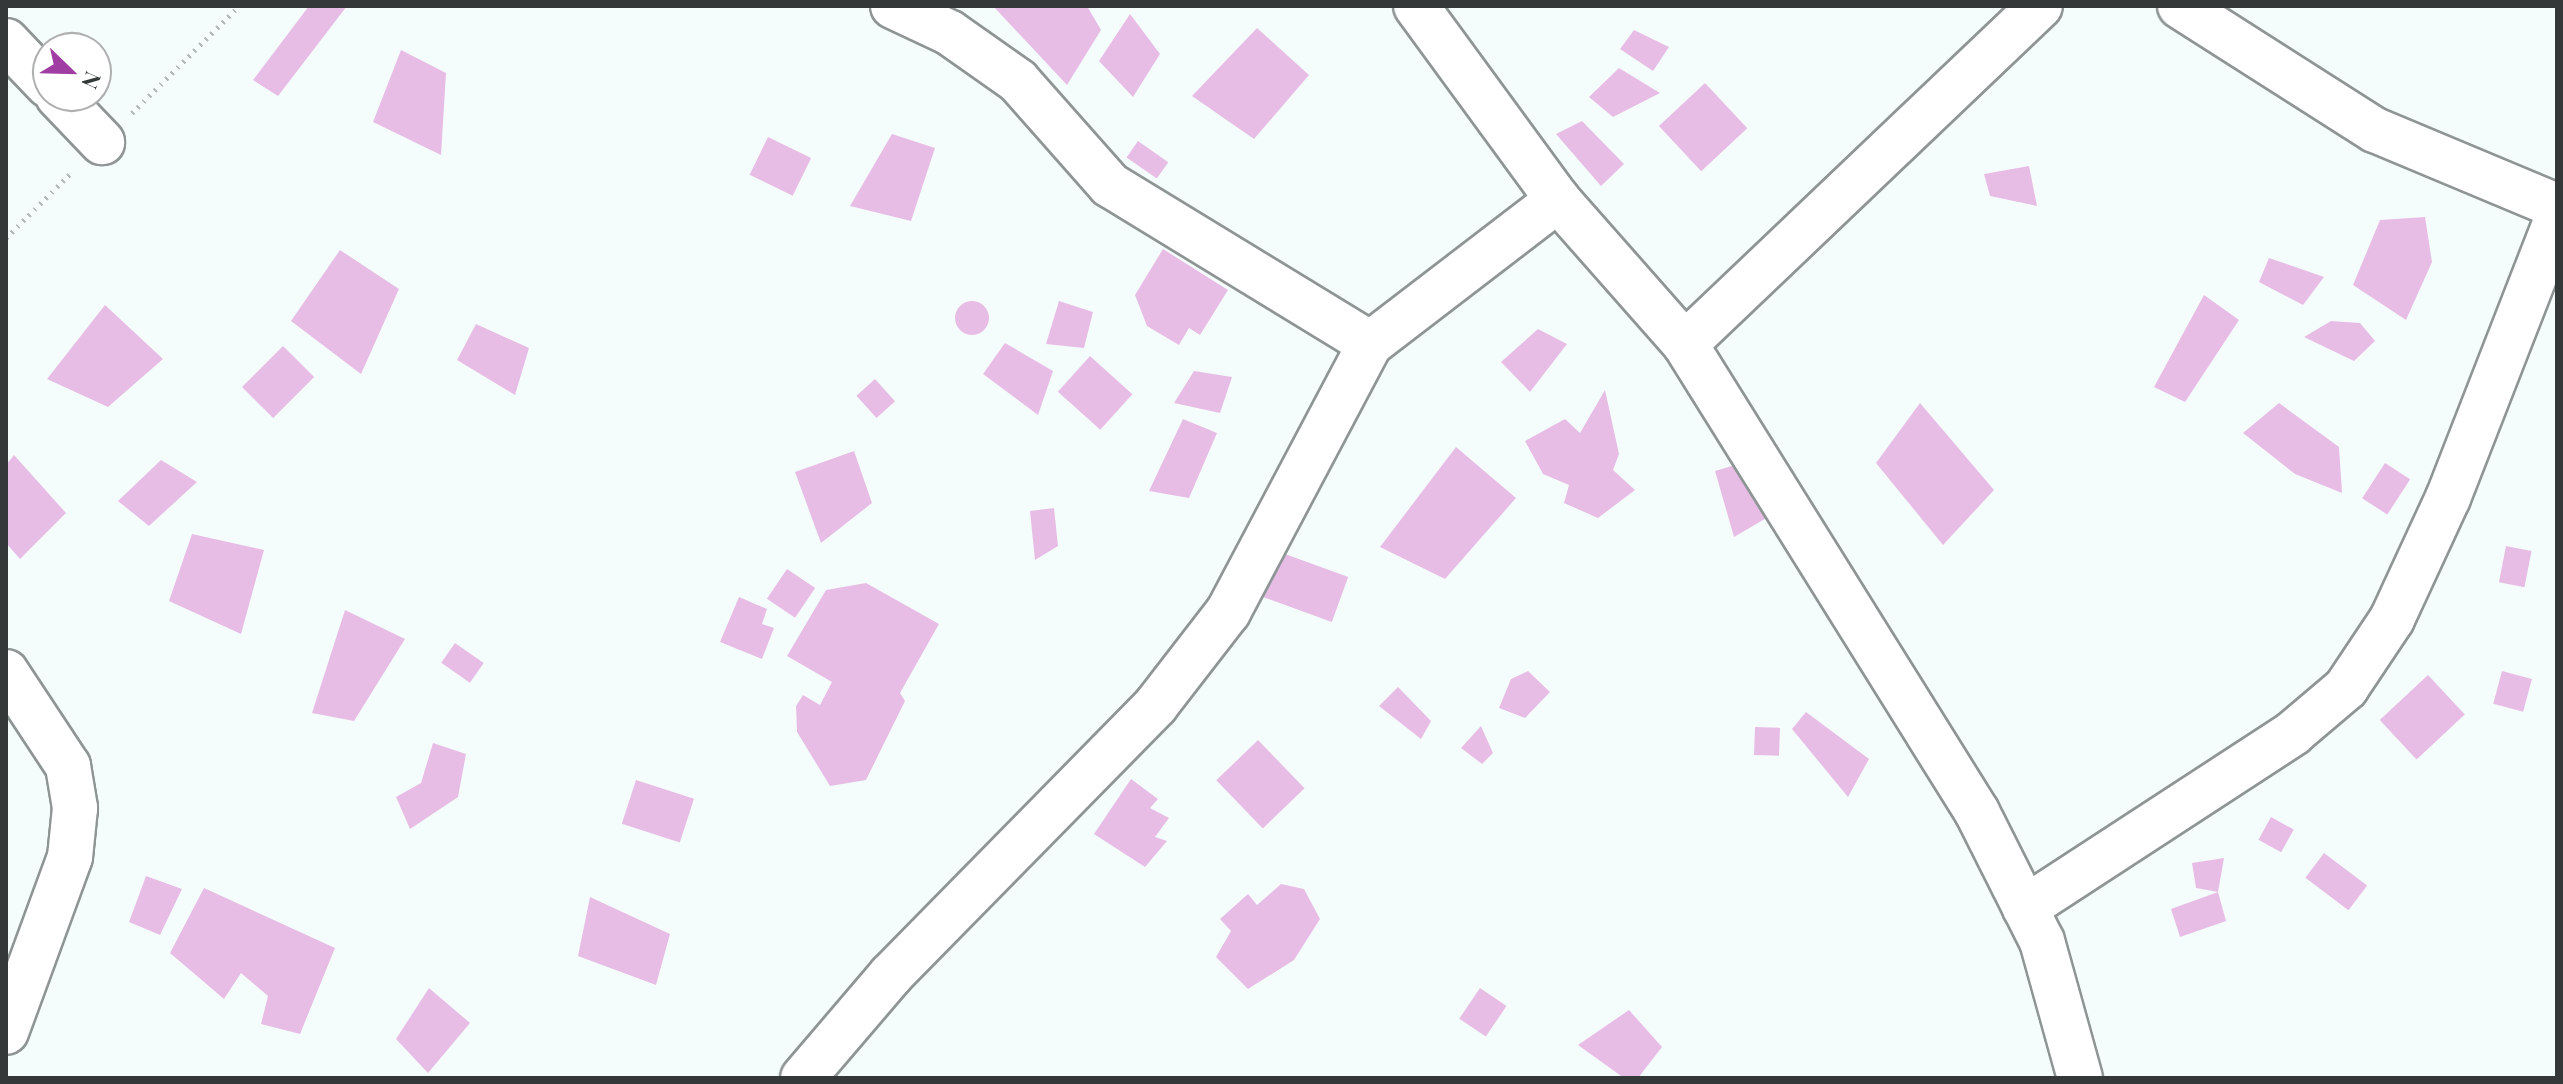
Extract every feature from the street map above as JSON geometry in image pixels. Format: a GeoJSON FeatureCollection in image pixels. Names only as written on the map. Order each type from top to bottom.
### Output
{"type":"FeatureCollection","features":[{"type":"Feature","properties":{"kind":"street"},"geometry":{"type":"LineString","coordinates":[[893,6],[950,33],[1018,81],[1110,185],[1370,344]]}},
{"type":"Feature","properties":{"kind":"street"},"geometry":{"type":"LineString","coordinates":[[1416,6],[1434,24],[1558,200],[1685,344],[1977,812],[2042,941],[2080,1078]]}},
{"type":"Feature","properties":{"kind":"street"},"geometry":{"type":"LineString","coordinates":[[1685,344],[2040,6]]}},
{"type":"Feature","properties":{"kind":"street"},"geometry":{"type":"LineString","coordinates":[[2180,6],[2375,130],[2557,206]]}},
{"type":"Feature","properties":{"kind":"street"},"geometry":{"type":"LineString","coordinates":[[6,41],[32,68]]}},
{"type":"Feature","properties":{"kind":"street"},"geometry":{"type":"LineString","coordinates":[[73,112],[102,142]]}},
{"type":"Feature","properties":{"kind":"street"},"geometry":{"type":"LineString","coordinates":[[803,1078],[891,975],[1156,705],[1228,612],[1370,344],[1558,200]]}},
{"type":"Feature","properties":{"kind":"street"},"geometry":{"type":"LineString","coordinates":[[2025,908],[2293,733],[2346,688],[2392,619],[2448,498],[2557,218]]}},
{"type":"Feature","properties":{"kind":"street"},"geometry":{"type":"LineString","coordinates":[[6,672],[68,766],[75,808],[70,857],[6,1032]]}},
{"type":"Feature","properties":{"kind":"building"},"geometry":{"type":"Polygon","coordinates":[[[309,6],[347,6],[278,96],[253,80],[309,6]]]}},
{"type":"Feature","properties":{"kind":"building"},"geometry":{"type":"Polygon","coordinates":[[[993,6],[1087,6],[1101,30],[1067,85],[993,6]]]}},
{"type":"Feature","properties":{"kind":"building"},"geometry":{"type":"Polygon","coordinates":[[[1130,14],[1160,54],[1133,97],[1099,61],[1130,14]]]}},
{"type":"Feature","properties":{"kind":"building"},"geometry":{"type":"Polygon","coordinates":[[[1257,28],[1309,75],[1254,139],[1192,96],[1257,28]]]}},
{"type":"Feature","properties":{"kind":"building"},"geometry":{"type":"Polygon","coordinates":[[[1634,30],[1669,47],[1653,71],[1620,49],[1634,30]]]}},
{"type":"Feature","properties":{"kind":"building"},"geometry":{"type":"Polygon","coordinates":[[[401,50],[446,73],[441,155],[373,122],[401,50]]]}},
{"type":"Feature","properties":{"kind":"building"},"geometry":{"type":"Polygon","coordinates":[[[1619,68],[1660,93],[1613,117],[1589,97],[1619,68]]]}},
{"type":"Feature","properties":{"kind":"building"},"geometry":{"type":"Polygon","coordinates":[[[1705,83],[1747,128],[1701,171],[1659,126],[1705,83]]]}},
{"type":"Feature","properties":{"kind":"building"},"geometry":{"type":"Polygon","coordinates":[[[1582,121],[1624,164],[1601,186],[1556,134],[1582,121]]]}},
{"type":"Feature","properties":{"kind":"building"},"geometry":{"type":"Polygon","coordinates":[[[892,134],[935,148],[911,221],[850,206],[892,134]]]}},
{"type":"Feature","properties":{"kind":"building"},"geometry":{"type":"Polygon","coordinates":[[[768,137],[811,158],[793,196],[750,175],[768,137]]]}},
{"type":"Feature","properties":{"kind":"building"},"geometry":{"type":"Polygon","coordinates":[[[1138,141],[1168,162],[1157,179],[1127,157],[1138,141]]]}},
{"type":"Feature","properties":{"kind":"building"},"geometry":{"type":"Polygon","coordinates":[[[2029,166],[2037,206],[1990,196],[1984,174],[2029,166]]]}},
{"type":"Feature","properties":{"kind":"building"},"geometry":{"type":"Polygon","coordinates":[[[2425,217],[2432,262],[2406,320],[2353,285],[2380,220],[2425,217]]]}},
{"type":"Feature","properties":{"kind":"building"},"geometry":{"type":"Polygon","coordinates":[[[1163,249],[1228,290],[1200,335],[1189,328],[1179,345],[1147,326],[1135,295],[1163,249]]]}},
{"type":"Feature","properties":{"kind":"building"},"geometry":{"type":"Polygon","coordinates":[[[340,250],[399,289],[361,374],[291,321],[340,250]]]}},
{"type":"Feature","properties":{"kind":"building"},"geometry":{"type":"Polygon","coordinates":[[[2269,258],[2324,277],[2303,305],[2259,282],[2269,258]]]}},
{"type":"Feature","properties":{"kind":"building"},"geometry":{"type":"Polygon","coordinates":[[[2204,295],[2239,320],[2185,402],[2154,387],[2204,295]]]}},
{"type":"Feature","properties":{"kind":"building"},"geometry":{"type":"Polygon","coordinates":[[[972,301],[984,306],[989,318],[984,330],[972,335],[960,330],[955,318],[960,306],[972,301]]]}},
{"type":"Feature","properties":{"kind":"building"},"geometry":{"type":"Polygon","coordinates":[[[1059,301],[1093,312],[1084,348],[1046,344],[1059,301]]]}},
{"type":"Feature","properties":{"kind":"building"},"geometry":{"type":"Polygon","coordinates":[[[105,305],[163,359],[108,407],[47,379],[105,305]]]}},
{"type":"Feature","properties":{"kind":"building"},"geometry":{"type":"Polygon","coordinates":[[[2331,321],[2360,323],[2375,341],[2354,361],[2304,337],[2331,321]]]}},
{"type":"Feature","properties":{"kind":"building"},"geometry":{"type":"Polygon","coordinates":[[[476,324],[529,348],[515,395],[457,360],[476,324]]]}},
{"type":"Feature","properties":{"kind":"building"},"geometry":{"type":"Polygon","coordinates":[[[1538,329],[1567,344],[1530,392],[1501,362],[1538,329]]]}},
{"type":"Feature","properties":{"kind":"building"},"geometry":{"type":"Polygon","coordinates":[[[1005,343],[1053,371],[1038,415],[983,374],[1005,343]]]}},
{"type":"Feature","properties":{"kind":"building"},"geometry":{"type":"Polygon","coordinates":[[[283,346],[314,377],[273,418],[242,387],[283,346]]]}},
{"type":"Feature","properties":{"kind":"building"},"geometry":{"type":"Polygon","coordinates":[[[1090,356],[1132,394],[1100,430],[1058,392],[1090,356]]]}},
{"type":"Feature","properties":{"kind":"building"},"geometry":{"type":"Polygon","coordinates":[[[1194,371],[1232,377],[1220,413],[1174,403],[1194,371]]]}},
{"type":"Feature","properties":{"kind":"building"},"geometry":{"type":"Polygon","coordinates":[[[875,379],[895,401],[876,418],[856,396],[875,379]]]}},
{"type":"Feature","properties":{"kind":"building"},"geometry":{"type":"Polygon","coordinates":[[[1605,390],[1619,454],[1613,470],[1635,490],[1598,518],[1564,503],[1569,485],[1543,474],[1525,441],[1565,419],[1580,433],[1605,390]]]}},
{"type":"Feature","properties":{"kind":"building"},"geometry":{"type":"Polygon","coordinates":[[[1920,403],[1994,490],[1943,545],[1876,463],[1920,403]]]}},
{"type":"Feature","properties":{"kind":"building"},"geometry":{"type":"Polygon","coordinates":[[[2279,403],[2339,447],[2342,493],[2295,474],[2243,433],[2279,403]]]}},
{"type":"Feature","properties":{"kind":"building"},"geometry":{"type":"Polygon","coordinates":[[[1183,419],[1217,433],[1189,498],[1149,491],[1183,419]]]}},
{"type":"Feature","properties":{"kind":"building"},"geometry":{"type":"Polygon","coordinates":[[[1456,447],[1516,498],[1445,579],[1380,547],[1456,447]]]}},
{"type":"Feature","properties":{"kind":"building"},"geometry":{"type":"Polygon","coordinates":[[[854,451],[872,503],[821,543],[795,472],[854,451]]]}},
{"type":"Feature","properties":{"kind":"building"},"geometry":{"type":"Polygon","coordinates":[[[14,455],[66,513],[20,559],[6,543],[6,465],[14,455]]]}},
{"type":"Feature","properties":{"kind":"building"},"geometry":{"type":"Polygon","coordinates":[[[161,460],[197,482],[149,526],[118,501],[161,460]]]}},
{"type":"Feature","properties":{"kind":"building"},"geometry":{"type":"Polygon","coordinates":[[[1745,462],[1775,513],[1734,537],[1715,471],[1745,462]]]}},
{"type":"Feature","properties":{"kind":"building"},"geometry":{"type":"Polygon","coordinates":[[[2385,463],[2410,479],[2387,515],[2362,498],[2385,463]]]}},
{"type":"Feature","properties":{"kind":"building"},"geometry":{"type":"Polygon","coordinates":[[[1054,508],[1058,546],[1035,560],[1030,511],[1054,508]]]}},
{"type":"Feature","properties":{"kind":"building"},"geometry":{"type":"Polygon","coordinates":[[[192,534],[264,550],[241,634],[169,601],[192,534]]]}},
{"type":"Feature","properties":{"kind":"building"},"geometry":{"type":"Polygon","coordinates":[[[2506,546],[2532,551],[2524,587],[2499,582],[2506,546]]]}},
{"type":"Feature","properties":{"kind":"building"},"geometry":{"type":"Polygon","coordinates":[[[1274,550],[1348,577],[1332,622],[1258,595],[1274,550]]]}},
{"type":"Feature","properties":{"kind":"building"},"geometry":{"type":"Polygon","coordinates":[[[787,569],[815,588],[795,618],[767,599],[787,569]]]}},
{"type":"Feature","properties":{"kind":"building"},"geometry":{"type":"Polygon","coordinates":[[[866,583],[939,624],[900,693],[905,701],[866,780],[830,786],[797,732],[796,706],[803,695],[820,705],[832,682],[787,656],[826,590],[866,583]]]}},
{"type":"Feature","properties":{"kind":"building"},"geometry":{"type":"Polygon","coordinates":[[[739,597],[767,609],[762,624],[774,628],[762,659],[720,642],[739,597]]]}},
{"type":"Feature","properties":{"kind":"building"},"geometry":{"type":"Polygon","coordinates":[[[345,610],[405,639],[354,721],[312,713],[345,610]]]}},
{"type":"Feature","properties":{"kind":"building"},"geometry":{"type":"Polygon","coordinates":[[[455,643],[484,663],[470,683],[441,663],[455,643]]]}},
{"type":"Feature","properties":{"kind":"building"},"geometry":{"type":"Polygon","coordinates":[[[1528,671],[1550,692],[1525,718],[1499,708],[1511,679],[1528,671]]]}},
{"type":"Feature","properties":{"kind":"building"},"geometry":{"type":"Polygon","coordinates":[[[2502,671],[2532,679],[2523,712],[2493,704],[2502,671]]]}},
{"type":"Feature","properties":{"kind":"building"},"geometry":{"type":"Polygon","coordinates":[[[2428,675],[2465,714],[2417,760],[2380,720],[2428,675]]]}},
{"type":"Feature","properties":{"kind":"building"},"geometry":{"type":"Polygon","coordinates":[[[1398,687],[1431,721],[1421,739],[1379,706],[1398,687]]]}},
{"type":"Feature","properties":{"kind":"building"},"geometry":{"type":"Polygon","coordinates":[[[1806,712],[1869,759],[1848,797],[1792,729],[1806,712]]]}},
{"type":"Feature","properties":{"kind":"building"},"geometry":{"type":"Polygon","coordinates":[[[1481,726],[1493,753],[1482,764],[1461,748],[1481,726]]]}},
{"type":"Feature","properties":{"kind":"building"},"geometry":{"type":"Polygon","coordinates":[[[1755,727],[1780,728],[1779,756],[1754,755],[1755,727]]]}},
{"type":"Feature","properties":{"kind":"building"},"geometry":{"type":"Polygon","coordinates":[[[1258,740],[1305,788],[1263,828],[1216,780],[1258,740]]]}},
{"type":"Feature","properties":{"kind":"building"},"geometry":{"type":"Polygon","coordinates":[[[433,743],[466,754],[458,797],[410,829],[396,797],[421,783],[433,743]]]}},
{"type":"Feature","properties":{"kind":"building"},"geometry":{"type":"Polygon","coordinates":[[[1131,779],[1158,799],[1150,808],[1169,818],[1155,837],[1167,841],[1145,867],[1094,834],[1131,779]]]}},
{"type":"Feature","properties":{"kind":"building"},"geometry":{"type":"Polygon","coordinates":[[[636,780],[694,799],[680,843],[622,824],[636,780]]]}},
{"type":"Feature","properties":{"kind":"building"},"geometry":{"type":"Polygon","coordinates":[[[2271,817],[2294,830],[2281,852],[2258,840],[2271,817]]]}},
{"type":"Feature","properties":{"kind":"building"},"geometry":{"type":"Polygon","coordinates":[[[2324,853],[2367,885],[2348,910],[2305,878],[2324,853]]]}},
{"type":"Feature","properties":{"kind":"building"},"geometry":{"type":"Polygon","coordinates":[[[2224,858],[2218,892],[2196,888],[2192,863],[2224,858]]]}},
{"type":"Feature","properties":{"kind":"building"},"geometry":{"type":"Polygon","coordinates":[[[146,876],[182,889],[160,935],[129,922],[146,876]]]}},
{"type":"Feature","properties":{"kind":"building"},"geometry":{"type":"Polygon","coordinates":[[[1281,884],[1304,889],[1320,919],[1294,960],[1248,989],[1216,957],[1231,931],[1220,919],[1248,894],[1257,905],[1281,884]]]}},
{"type":"Feature","properties":{"kind":"building"},"geometry":{"type":"Polygon","coordinates":[[[204,888],[335,948],[300,1034],[261,1024],[268,996],[241,973],[224,999],[170,953],[204,888]]]}},
{"type":"Feature","properties":{"kind":"building"},"geometry":{"type":"Polygon","coordinates":[[[2218,892],[2226,921],[2180,937],[2171,909],[2218,892]]]}},
{"type":"Feature","properties":{"kind":"building"},"geometry":{"type":"Polygon","coordinates":[[[590,897],[670,934],[656,985],[578,956],[590,897]]]}},
{"type":"Feature","properties":{"kind":"building"},"geometry":{"type":"Polygon","coordinates":[[[429,988],[470,1023],[428,1073],[396,1039],[429,988]]]}},
{"type":"Feature","properties":{"kind":"building"},"geometry":{"type":"Polygon","coordinates":[[[1480,988],[1507,1006],[1486,1037],[1459,1019],[1480,988]]]}},
{"type":"Feature","properties":{"kind":"building"},"geometry":{"type":"Polygon","coordinates":[[[1629,1010],[1662,1047],[1638,1078],[1624,1078],[1578,1045],[1629,1010]]]}}]}
